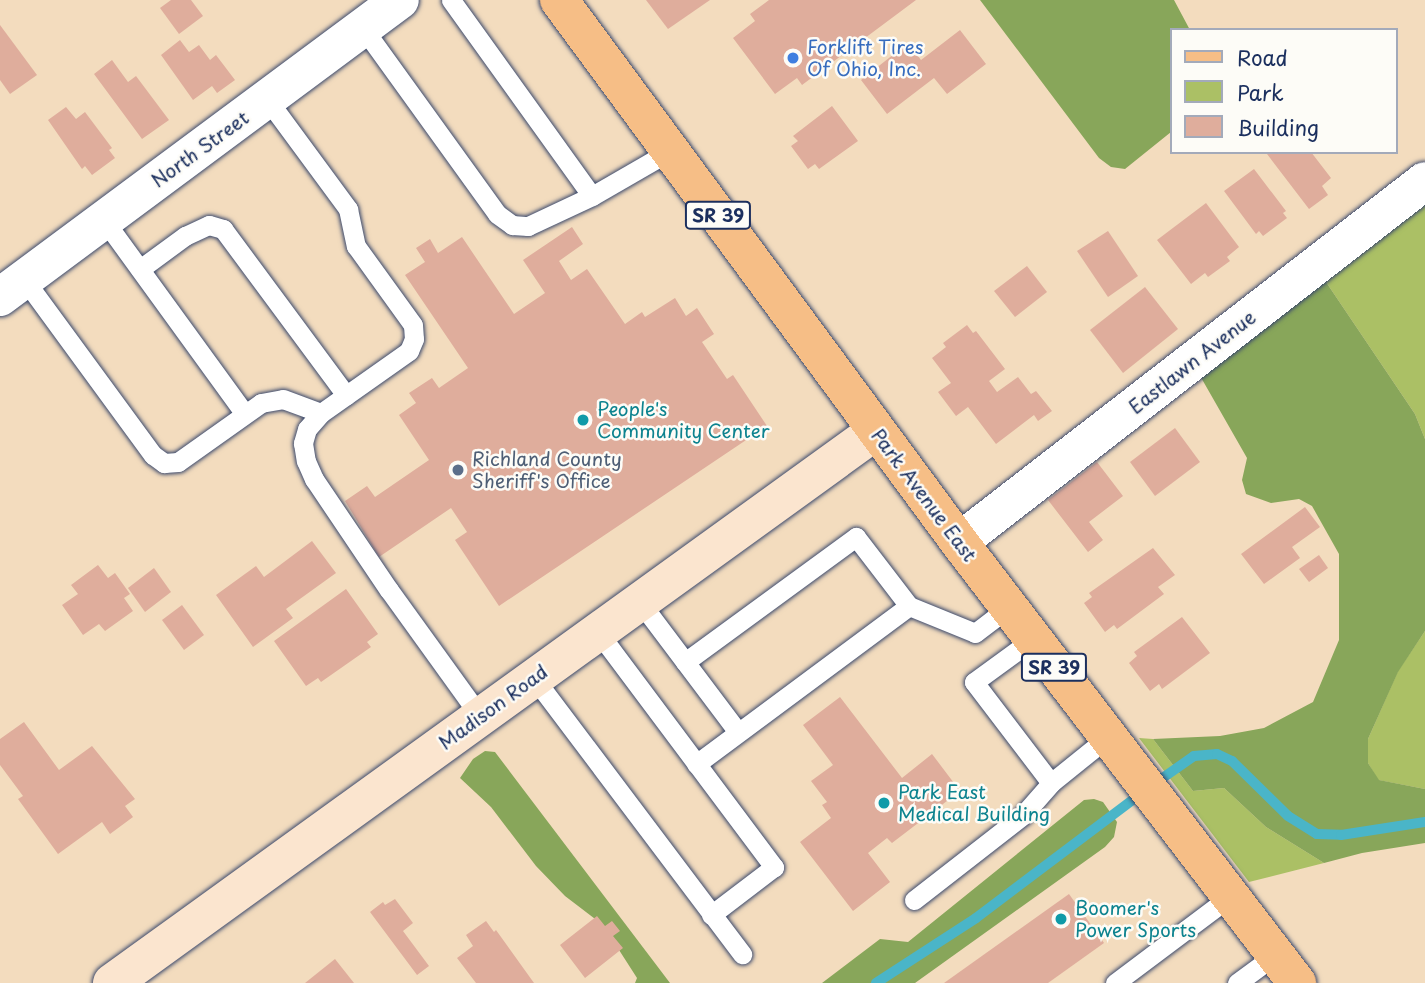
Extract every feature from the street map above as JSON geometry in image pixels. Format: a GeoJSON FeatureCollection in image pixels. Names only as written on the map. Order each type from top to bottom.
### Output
{"type":"FeatureCollection","features":[{"type":"Feature","properties":{"kind":"main road","name":"Park Avenue East"},"geometry":{"type":"LineString","coordinates":[[559,0],[959,542],[1286,969]]}},
{"type":"Feature","properties":{"kind":"street","name":"North Street"},"geometry":{"type":"LineString","coordinates":[[12,288],[400,0]]}},
{"type":"Feature","properties":{"kind":"street","name":"Eastlawn Avenue"},"geometry":{"type":"LineString","coordinates":[[959,542],[1425,181]]}},
{"type":"Feature","properties":{"kind":"street","name":"Madison Road"},"geometry":{"type":"LineString","coordinates":[[112,983],[876,431]]}},
{"type":"Feature","properties":{"kind":"lane"},"geometry":{"type":"LineString","coordinates":[[451,0],[592,196]]}},
{"type":"Feature","properties":{"kind":"lane"},"geometry":{"type":"LineString","coordinates":[[363,28],[497,214],[512,225],[528,226],[592,196],[670,151]]}},
{"type":"Feature","properties":{"kind":"lane"},"geometry":{"type":"LineString","coordinates":[[267,99],[348,209],[356,246],[414,326],[414,339],[409,351],[321,413],[307,429],[303,443],[306,461],[314,479],[480,716]]}},
{"type":"Feature","properties":{"kind":"lane"},"geometry":{"type":"LineString","coordinates":[[104,220],[244,413]]}},
{"type":"Feature","properties":{"kind":"lane"},"geometry":{"type":"LineString","coordinates":[[140,269],[185,236],[209,225],[223,229],[346,395]]}},
{"type":"Feature","properties":{"kind":"lane"},"geometry":{"type":"LineString","coordinates":[[12,288],[153,455],[163,463],[178,462],[261,403],[284,399],[321,413]]}},
{"type":"Feature","properties":{"kind":"lane"},"geometry":{"type":"LineString","coordinates":[[685,662],[856,537],[909,606],[975,633],[1009,607]]}},
{"type":"Feature","properties":{"kind":"lane"},"geometry":{"type":"LineString","coordinates":[[640,602],[738,732]]}},
{"type":"Feature","properties":{"kind":"lane"},"geometry":{"type":"LineString","coordinates":[[696,764],[909,606]]}},
{"type":"Feature","properties":{"kind":"lane"},"geometry":{"type":"LineString","coordinates":[[598,632],[774,867],[711,915]]}},
{"type":"Feature","properties":{"kind":"lane"},"geometry":{"type":"LineString","coordinates":[[1033,639],[974,682],[1051,783]]}},
{"type":"Feature","properties":{"kind":"lane"},"geometry":{"type":"LineString","coordinates":[[534,678],[741,954]]}},
{"type":"Feature","properties":{"kind":"lane"},"geometry":{"type":"LineString","coordinates":[[914,900],[1023,815],[1051,783],[1114,744]]}},
{"type":"Feature","properties":{"kind":"lane"},"geometry":{"type":"LineString","coordinates":[[1115,983],[1231,896]]}},
{"type":"Feature","properties":{"kind":"lane"},"geometry":{"type":"LineString","coordinates":[[1237,983],[1286,969]]}},
{"type":"Feature","properties":{"kind":"green space"},"geometry":{"type":"Polygon","coordinates":[[[980,0],[1174,0],[1189,28],[1170,28],[1170,133],[1125,169],[1111,167],[1099,158],[980,0]]]}},
{"type":"Feature","properties":{"kind":"green space"},"geometry":{"type":"Polygon","coordinates":[[[1425,200],[1425,439],[1415,414],[1324,279],[1425,200]]]}},
{"type":"Feature","properties":{"kind":"green space"},"geometry":{"type":"Polygon","coordinates":[[[1324,279],[1415,414],[1425,439],[1425,631],[1398,672],[1368,739],[1368,763],[1379,780],[1425,789],[1425,843],[1362,853],[1324,863],[1266,827],[1224,788],[1193,791],[1153,739],[1220,736],[1264,728],[1313,702],[1339,640],[1339,554],[1312,506],[1299,499],[1271,503],[1246,494],[1242,480],[1247,458],[1199,374],[1324,279]]]}},
{"type":"Feature","properties":{"kind":"green space"},"geometry":{"type":"Polygon","coordinates":[[[1425,631],[1425,789],[1378,780],[1368,763],[1368,739],[1398,671],[1425,631]]]}},
{"type":"Feature","properties":{"kind":"green space"},"geometry":{"type":"Polygon","coordinates":[[[1139,738],[1153,739],[1193,791],[1224,788],[1266,827],[1324,863],[1249,882],[1139,738]]]}},
{"type":"Feature","properties":{"kind":"green space"},"geometry":{"type":"Polygon","coordinates":[[[485,751],[495,752],[670,983],[635,983],[637,978],[603,925],[565,896],[536,866],[491,807],[460,778],[473,759],[485,751]]]}},
{"type":"Feature","properties":{"kind":"green space"},"geometry":{"type":"Polygon","coordinates":[[[1084,800],[1103,802],[1117,822],[1114,837],[1105,847],[915,983],[822,983],[880,939],[908,942],[1084,800]]]}},
{"type":"Feature","properties":{"kind":"building"},"geometry":{"type":"Polygon","coordinates":[[[171,0],[191,0],[203,16],[179,34],[160,8],[171,0]]]}},
{"type":"Feature","properties":{"kind":"building"},"geometry":{"type":"Polygon","coordinates":[[[646,0],[710,0],[668,29],[646,0]]]}},
{"type":"Feature","properties":{"kind":"building","name":"Forklift Tires Of Ohio, Inc."},"geometry":{"type":"Polygon","coordinates":[[[769,0],[916,0],[802,85],[797,78],[775,94],[733,38],[755,21],[750,14],[769,0]]]}},
{"type":"Feature","properties":{"kind":"building"},"geometry":{"type":"Polygon","coordinates":[[[0,25],[37,75],[10,94],[0,80],[0,25]]]}},
{"type":"Feature","properties":{"kind":"building"},"geometry":{"type":"Polygon","coordinates":[[[960,30],[986,64],[947,94],[934,78],[887,114],[861,80],[908,43],[921,60],[960,30]]]}},
{"type":"Feature","properties":{"kind":"building"},"geometry":{"type":"Polygon","coordinates":[[[180,40],[189,52],[199,45],[210,60],[216,55],[235,80],[217,93],[212,86],[193,100],[161,55],[180,40]]]}},
{"type":"Feature","properties":{"kind":"building"},"geometry":{"type":"Polygon","coordinates":[[[112,60],[128,82],[136,76],[169,120],[142,139],[94,74],[112,60]]]}},
{"type":"Feature","properties":{"kind":"building"},"geometry":{"type":"Polygon","coordinates":[[[832,106],[858,141],[819,169],[815,164],[808,169],[791,146],[798,141],[793,136],[832,106]]]}},
{"type":"Feature","properties":{"kind":"building"},"geometry":{"type":"Polygon","coordinates":[[[66,107],[76,119],[85,112],[112,148],[109,150],[115,158],[92,175],[85,166],[82,169],[48,120],[66,107]]]}},
{"type":"Feature","properties":{"kind":"building"},"geometry":{"type":"Polygon","coordinates":[[[1267,154],[1313,154],[1331,178],[1322,186],[1328,195],[1309,209],[1267,154]]]}},
{"type":"Feature","properties":{"kind":"building"},"geometry":{"type":"Polygon","coordinates":[[[1254,169],[1286,211],[1283,213],[1287,218],[1263,236],[1259,231],[1256,234],[1224,191],[1254,169]]]}},
{"type":"Feature","properties":{"kind":"building"},"geometry":{"type":"Polygon","coordinates":[[[1206,203],[1239,247],[1227,257],[1230,261],[1208,277],[1205,273],[1191,284],[1157,240],[1206,203]]]}},
{"type":"Feature","properties":{"kind":"building","name":"People's Community Center"},"geometry":{"type":"Polygon","coordinates":[[[572,227],[583,244],[559,261],[571,280],[587,269],[625,324],[642,312],[645,317],[675,298],[686,316],[697,308],[714,334],[702,342],[727,379],[733,375],[767,426],[499,606],[455,540],[467,532],[451,508],[379,557],[345,501],[367,486],[375,497],[429,460],[399,415],[416,403],[409,393],[432,378],[439,388],[468,368],[405,275],[425,262],[416,248],[430,239],[438,253],[462,237],[514,314],[545,293],[523,260],[572,227]]]}},
{"type":"Feature","properties":{"kind":"building"},"geometry":{"type":"Polygon","coordinates":[[[1108,231],[1138,276],[1108,297],[1077,251],[1108,231]]]}},
{"type":"Feature","properties":{"kind":"building"},"geometry":{"type":"Polygon","coordinates":[[[1027,266],[1047,292],[1015,317],[994,291],[1027,266]]]}},
{"type":"Feature","properties":{"kind":"building"},"geometry":{"type":"Polygon","coordinates":[[[1145,287],[1178,329],[1123,373],[1090,330],[1145,287]]]}},
{"type":"Feature","properties":{"kind":"building"},"geometry":{"type":"Polygon","coordinates":[[[967,325],[973,333],[976,331],[1005,369],[989,381],[997,392],[1018,377],[1031,394],[1036,391],[1052,411],[1038,421],[1034,415],[996,444],[968,407],[956,416],[938,392],[951,383],[932,358],[946,347],[943,343],[967,325]]]}},
{"type":"Feature","properties":{"kind":"building"},"geometry":{"type":"Polygon","coordinates":[[[1175,428],[1200,462],[1155,496],[1130,462],[1175,428]]]}},
{"type":"Feature","properties":{"kind":"building"},"geometry":{"type":"Polygon","coordinates":[[[1097,462],[1123,496],[1089,522],[1103,540],[1088,552],[1048,500],[1097,462]]]}},
{"type":"Feature","properties":{"kind":"building"},"geometry":{"type":"Polygon","coordinates":[[[1305,507],[1320,527],[1292,547],[1300,558],[1264,584],[1241,554],[1305,507]]]}},
{"type":"Feature","properties":{"kind":"building"},"geometry":{"type":"Polygon","coordinates":[[[312,541],[336,573],[286,609],[293,618],[253,647],[216,595],[256,566],[264,577],[312,541]]]}},
{"type":"Feature","properties":{"kind":"building"},"geometry":{"type":"Polygon","coordinates":[[[1153,548],[1175,575],[1158,587],[1164,594],[1117,629],[1114,625],[1105,632],[1084,603],[1092,597],[1089,593],[1153,548]]]}},
{"type":"Feature","properties":{"kind":"building"},"geometry":{"type":"Polygon","coordinates":[[[1319,555],[1328,568],[1309,582],[1299,569],[1319,555]]]}},
{"type":"Feature","properties":{"kind":"building"},"geometry":{"type":"Polygon","coordinates":[[[98,565],[108,578],[115,573],[130,594],[124,598],[133,611],[105,631],[99,624],[83,635],[62,605],[78,594],[71,585],[98,565]]]}},
{"type":"Feature","properties":{"kind":"building"},"geometry":{"type":"Polygon","coordinates":[[[154,568],[171,592],[145,612],[128,588],[154,568]]]}},
{"type":"Feature","properties":{"kind":"building"},"geometry":{"type":"Polygon","coordinates":[[[346,589],[378,634],[367,642],[371,647],[321,682],[318,678],[306,686],[274,641],[346,589]]]}},
{"type":"Feature","properties":{"kind":"building"},"geometry":{"type":"Polygon","coordinates":[[[182,605],[204,635],[184,650],[162,620],[182,605]]]}},
{"type":"Feature","properties":{"kind":"building"},"geometry":{"type":"Polygon","coordinates":[[[1182,617],[1210,653],[1162,689],[1159,684],[1150,691],[1129,663],[1137,656],[1134,652],[1182,617]]]}},
{"type":"Feature","properties":{"kind":"building","name":"Park East Medical Building"},"geometry":{"type":"Polygon","coordinates":[[[840,697],[902,778],[932,754],[960,791],[892,843],[887,838],[868,853],[890,882],[853,911],[800,842],[831,818],[822,805],[827,802],[811,781],[833,765],[803,725],[840,697]]]}},
{"type":"Feature","properties":{"kind":"building"},"geometry":{"type":"Polygon","coordinates":[[[24,722],[59,770],[92,746],[135,799],[125,806],[133,817],[110,834],[102,822],[58,854],[18,799],[23,796],[0,765],[0,739],[24,722]]]}},
{"type":"Feature","properties":{"kind":"building","name":"Boomer's Power Sports"},"geometry":{"type":"Polygon","coordinates":[[[1069,894],[1104,943],[1048,983],[944,983],[1069,894]]]}},
{"type":"Feature","properties":{"kind":"building"},"geometry":{"type":"Polygon","coordinates":[[[395,899],[413,923],[403,931],[429,966],[417,975],[370,912],[383,902],[385,905],[395,899]]]}},
{"type":"Feature","properties":{"kind":"building"},"geometry":{"type":"Polygon","coordinates":[[[597,916],[605,926],[612,921],[620,931],[613,936],[623,948],[585,978],[560,945],[597,916]]]}},
{"type":"Feature","properties":{"kind":"building"},"geometry":{"type":"Polygon","coordinates":[[[486,921],[494,932],[496,930],[534,983],[476,983],[457,958],[473,946],[466,935],[486,921]]]}},
{"type":"Feature","properties":{"kind":"building"},"geometry":{"type":"Polygon","coordinates":[[[335,959],[354,983],[305,983],[335,959]]]}},
{"type":"Feature","properties":{"kind":"waterway"},"geometry":{"type":"LineString","coordinates":[[1154,784],[1194,756],[1217,754],[1232,761],[1288,816],[1317,834],[1341,835],[1425,822]]}},
{"type":"Feature","properties":{"kind":"waterway"},"geometry":{"type":"LineString","coordinates":[[876,983],[976,918],[1142,793]]}},
{"type":"Feature","properties":{"kind":"place","name":"Forklift Tires Of Ohio, Inc."},"geometry":{"type":"Point","coordinates":[793,58]}},
{"type":"Feature","properties":{"kind":"place","name":"People's Community Center"},"geometry":{"type":"Point","coordinates":[583,420]}},
{"type":"Feature","properties":{"kind":"place","name":"Richland County Sheriff's Office"},"geometry":{"type":"Point","coordinates":[458,470]}},
{"type":"Feature","properties":{"kind":"place","name":"Park East Medical Building"},"geometry":{"type":"Point","coordinates":[884,803]}},
{"type":"Feature","properties":{"kind":"place","name":"Boomer's Power Sports"},"geometry":{"type":"Point","coordinates":[1061,919]}}]}
